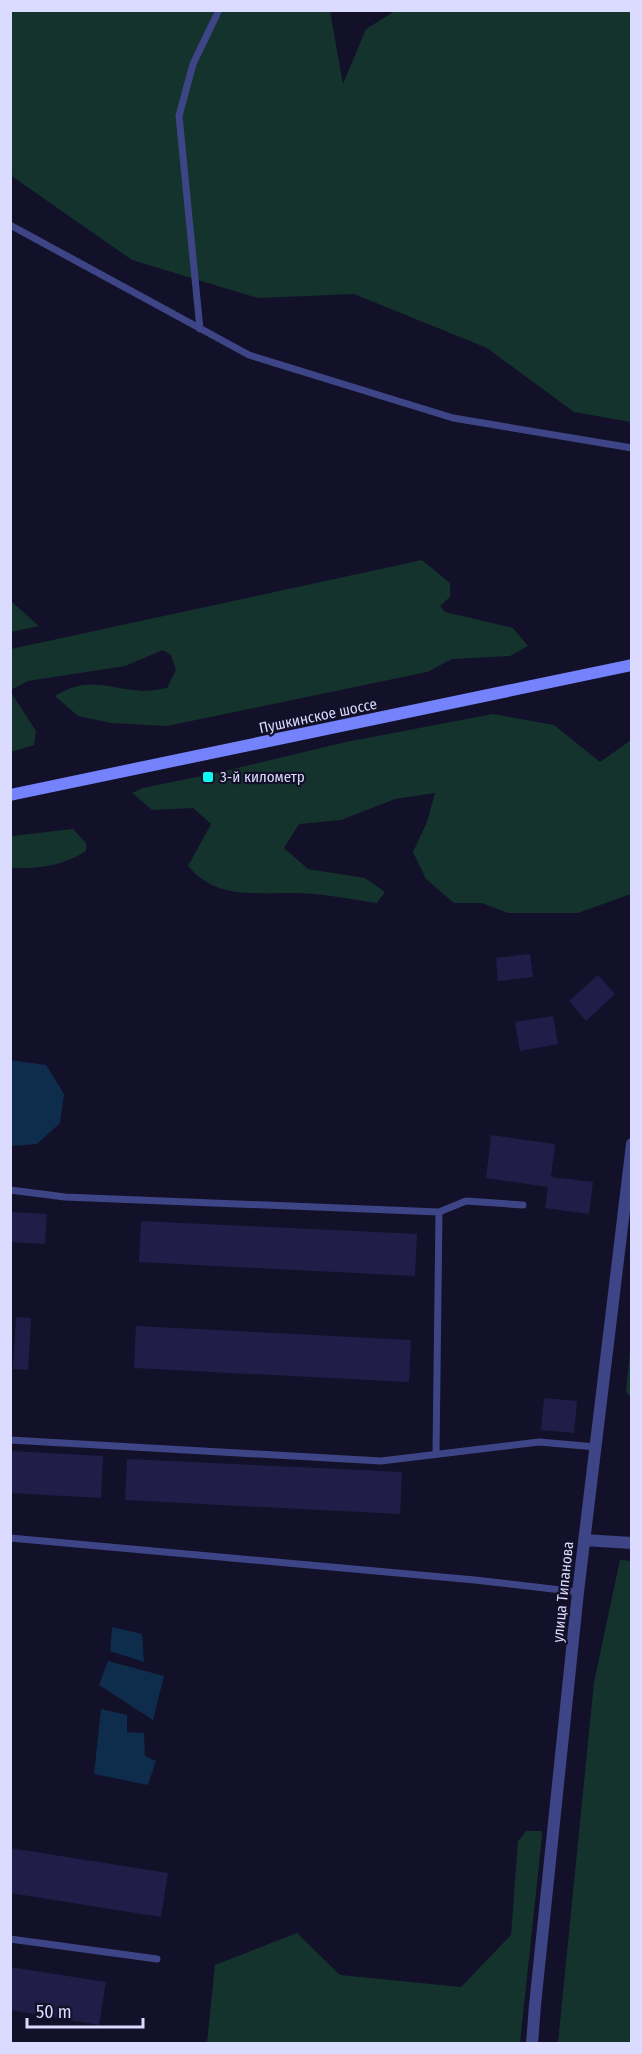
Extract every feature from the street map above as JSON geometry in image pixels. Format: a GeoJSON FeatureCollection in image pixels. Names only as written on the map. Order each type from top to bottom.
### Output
{"type":"FeatureCollection","features":[{"type":"Feature","properties":{"kind":"main road","name":"Пушкинское шоссе"},"geometry":{"type":"LineString","coordinates":[[10,795],[632,665]]}},
{"type":"Feature","properties":{"kind":"street","name":"улица Типанова"},"geometry":{"type":"LineString","coordinates":[[532,2043],[578,1592],[632,1144]]}},
{"type":"Feature","properties":{"kind":"street"},"geometry":{"type":"LineString","coordinates":[[584,1540],[632,1543]]}},
{"type":"Feature","properties":{"kind":"lane"},"geometry":{"type":"LineString","coordinates":[[201,329],[179,116],[193,64],[219,10]]}},
{"type":"Feature","properties":{"kind":"lane"},"geometry":{"type":"LineString","coordinates":[[10,225],[249,355],[453,418],[632,448]]}},
{"type":"Feature","properties":{"kind":"lane"},"geometry":{"type":"LineString","coordinates":[[10,1190],[65,1197],[439,1212],[466,1201],[523,1205]]}},
{"type":"Feature","properties":{"kind":"lane"},"geometry":{"type":"LineString","coordinates":[[436,1453],[439,1212]]}},
{"type":"Feature","properties":{"kind":"lane"},"geometry":{"type":"LineString","coordinates":[[10,1440],[381,1461],[539,1442],[596,1447]]}},
{"type":"Feature","properties":{"kind":"lane"},"geometry":{"type":"LineString","coordinates":[[10,1538],[475,1580],[578,1592]]}},
{"type":"Feature","properties":{"kind":"lane"},"geometry":{"type":"LineString","coordinates":[[10,1939],[157,1959]]}},
{"type":"Feature","properties":{"kind":"green space"},"geometry":{"type":"Polygon","coordinates":[[[11,11],[330,11],[343,84],[366,29],[395,11],[631,11],[631,422],[574,412],[487,348],[354,294],[258,298],[132,260],[13,177],[11,170],[11,11]]]}},
{"type":"Feature","properties":{"kind":"green space"},"geometry":{"type":"Polygon","coordinates":[[[422,560],[450,583],[450,597],[440,606],[445,612],[513,628],[528,646],[510,656],[452,659],[427,672],[167,726],[111,723],[78,716],[55,696],[78,686],[89,685],[143,691],[167,688],[176,670],[171,655],[163,650],[125,666],[28,681],[11,690],[11,649],[422,560]]]}},
{"type":"Feature","properties":{"kind":"green space"},"geometry":{"type":"Polygon","coordinates":[[[11,601],[39,626],[11,632],[11,601]]]}},
{"type":"Feature","properties":{"kind":"green space"},"geometry":{"type":"Polygon","coordinates":[[[10,691],[36,731],[34,745],[11,752],[10,691]]]}},
{"type":"Feature","properties":{"kind":"green space"},"geometry":{"type":"Polygon","coordinates":[[[493,714],[554,725],[600,762],[631,740],[631,894],[578,913],[508,913],[482,903],[454,903],[426,879],[413,852],[427,822],[435,793],[395,799],[341,820],[299,824],[284,848],[308,869],[365,878],[385,892],[377,903],[314,894],[236,892],[211,884],[199,877],[188,866],[211,824],[193,808],[152,810],[132,793],[143,788],[346,742],[493,714]]]}},
{"type":"Feature","properties":{"kind":"green space"},"geometry":{"type":"Polygon","coordinates":[[[73,829],[86,843],[86,851],[50,866],[11,868],[11,836],[73,829]]]}},
{"type":"Feature","properties":{"kind":"green space"},"geometry":{"type":"Polygon","coordinates":[[[631,1340],[631,1397],[626,1392],[631,1340]]]}},
{"type":"Feature","properties":{"kind":"green space"},"geometry":{"type":"Polygon","coordinates":[[[620,1560],[632,1561],[631,2043],[558,2043],[594,1682],[620,1560]]]}},
{"type":"Feature","properties":{"kind":"green space"},"geometry":{"type":"Polygon","coordinates":[[[526,1831],[541,1831],[542,1836],[520,2043],[207,2043],[215,1965],[297,1933],[340,1975],[461,1987],[511,1935],[518,1841],[526,1831]]]}},
{"type":"Feature","properties":{"kind":"water"},"geometry":{"type":"Polygon","coordinates":[[[10,1060],[46,1065],[64,1094],[60,1123],[37,1144],[11,1146],[10,1060]]]}},
{"type":"Feature","properties":{"kind":"water"},"geometry":{"type":"Polygon","coordinates":[[[112,1627],[142,1634],[144,1662],[110,1651],[112,1627]]]}},
{"type":"Feature","properties":{"kind":"water"},"geometry":{"type":"Polygon","coordinates":[[[108,1661],[164,1676],[153,1720],[99,1685],[108,1661]]]}},
{"type":"Feature","properties":{"kind":"water"},"geometry":{"type":"Polygon","coordinates":[[[101,1709],[127,1715],[127,1732],[144,1733],[145,1756],[156,1761],[148,1785],[94,1774],[101,1709]]]}},
{"type":"Feature","properties":{"kind":"building"},"geometry":{"type":"Polygon","coordinates":[[[530,954],[533,977],[498,981],[496,958],[530,954]]]}},
{"type":"Feature","properties":{"kind":"building"},"geometry":{"type":"Polygon","coordinates":[[[598,975],[615,994],[586,1021],[569,1001],[598,975]]]}},
{"type":"Feature","properties":{"kind":"building"},"geometry":{"type":"Polygon","coordinates":[[[553,1016],[558,1044],[520,1051],[515,1022],[553,1016]]]}},
{"type":"Feature","properties":{"kind":"building"},"geometry":{"type":"Polygon","coordinates":[[[491,1135],[555,1144],[551,1177],[593,1182],[589,1214],[545,1208],[548,1187],[486,1178],[491,1135]]]}},
{"type":"Feature","properties":{"kind":"building"},"geometry":{"type":"Polygon","coordinates":[[[10,1212],[47,1214],[45,1244],[10,1242],[10,1212]]]}},
{"type":"Feature","properties":{"kind":"building"},"geometry":{"type":"Polygon","coordinates":[[[141,1221],[417,1234],[415,1276],[139,1262],[141,1221]]]}},
{"type":"Feature","properties":{"kind":"building"},"geometry":{"type":"Polygon","coordinates":[[[16,1317],[31,1318],[28,1370],[13,1369],[16,1317]]]}},
{"type":"Feature","properties":{"kind":"building"},"geometry":{"type":"Polygon","coordinates":[[[136,1326],[411,1340],[409,1382],[134,1368],[136,1326]]]}},
{"type":"Feature","properties":{"kind":"building"},"geometry":{"type":"Polygon","coordinates":[[[544,1398],[577,1401],[574,1433],[541,1430],[544,1398]]]}},
{"type":"Feature","properties":{"kind":"building"},"geometry":{"type":"Polygon","coordinates":[[[10,1451],[103,1456],[101,1498],[10,1493],[10,1451]]]}},
{"type":"Feature","properties":{"kind":"building"},"geometry":{"type":"Polygon","coordinates":[[[127,1459],[402,1472],[400,1514],[125,1500],[127,1459]]]}},
{"type":"Feature","properties":{"kind":"building"},"geometry":{"type":"Polygon","coordinates":[[[10,1848],[168,1873],[161,1917],[10,1893],[10,1848]]]}},
{"type":"Feature","properties":{"kind":"building"},"geometry":{"type":"Polygon","coordinates":[[[10,1967],[106,1982],[99,2025],[10,2010],[10,1967]]]}},
{"type":"Feature","properties":{"kind":"place","name":"3-й километр"},"geometry":{"type":"Point","coordinates":[208,777]}}]}
